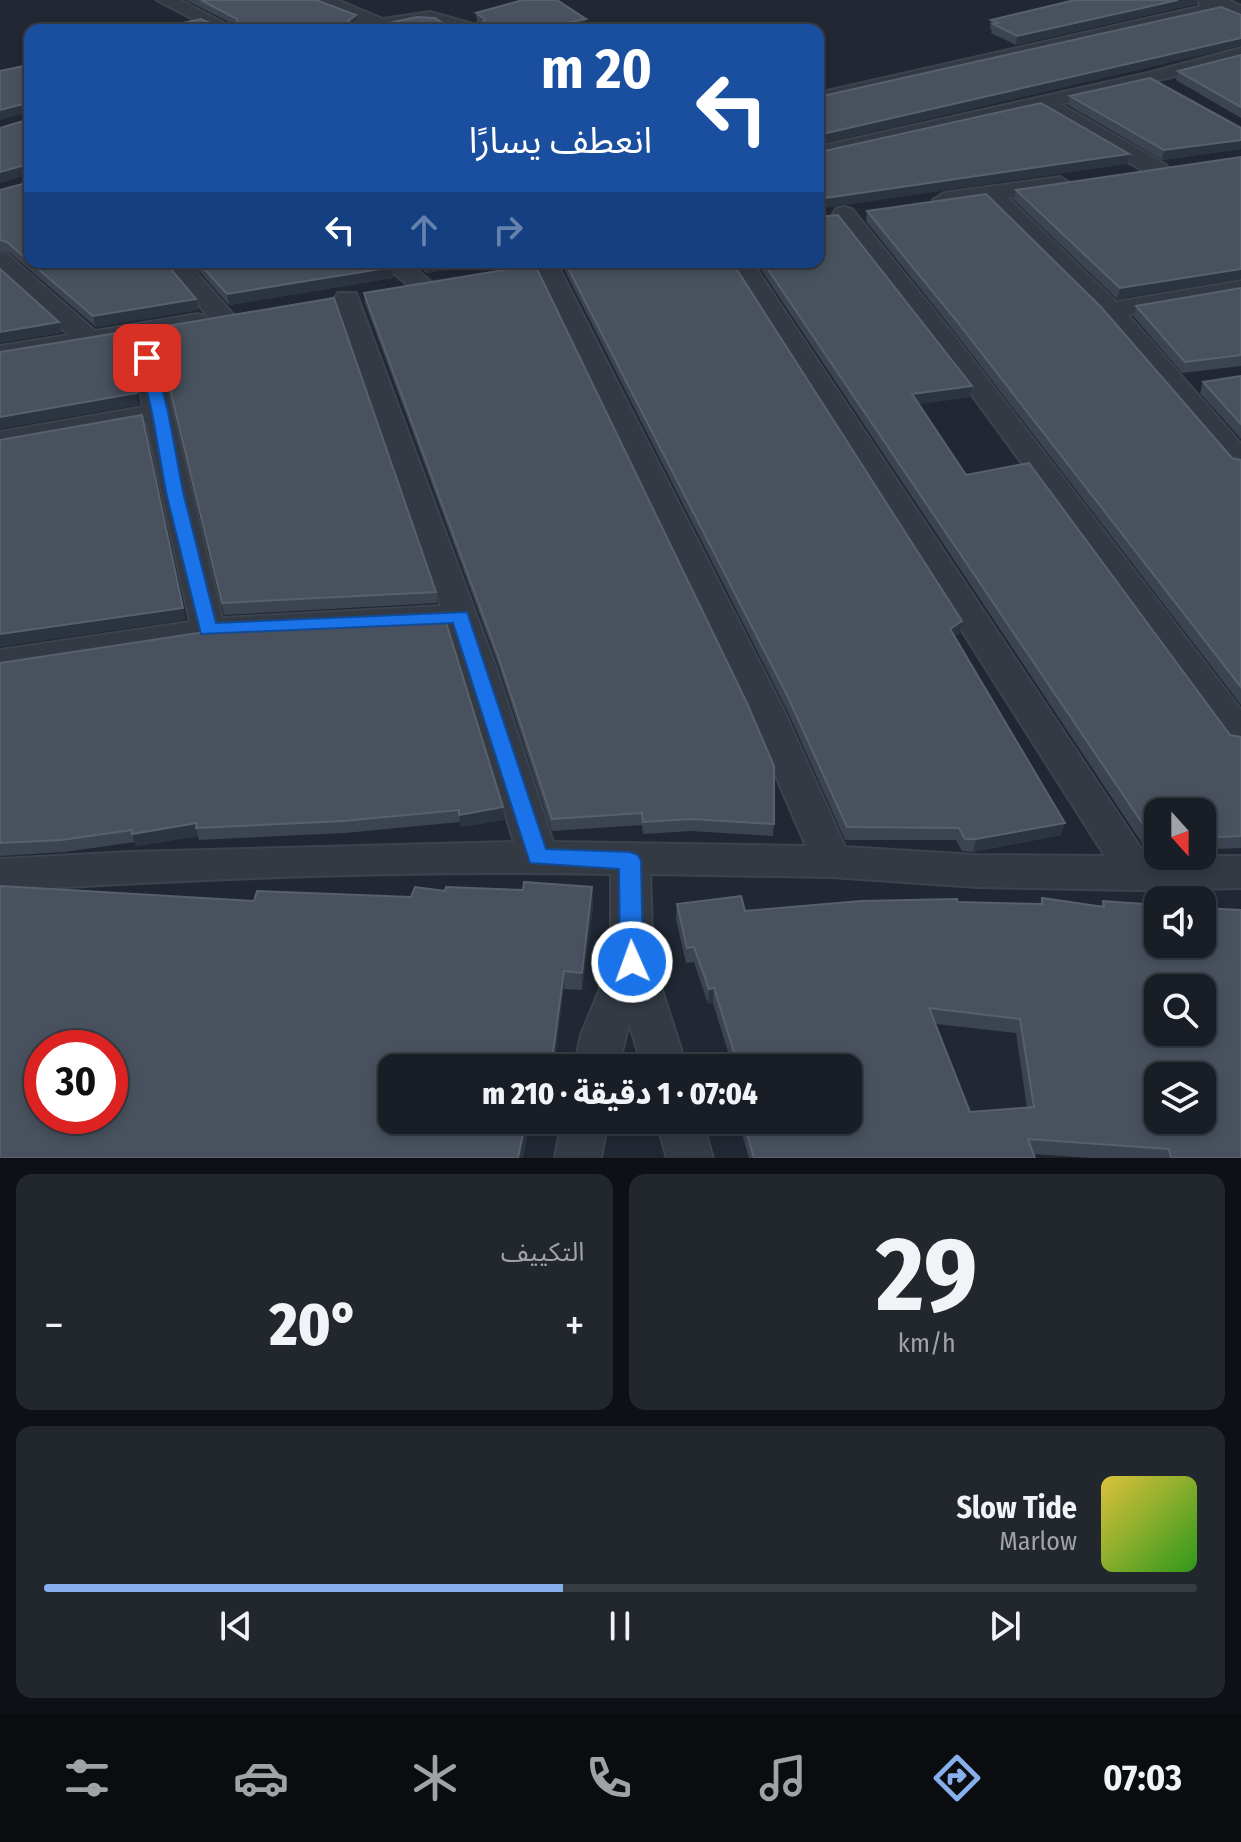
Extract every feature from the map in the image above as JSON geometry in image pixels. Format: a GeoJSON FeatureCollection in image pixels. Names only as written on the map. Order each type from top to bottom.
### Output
{"type":"FeatureCollection","features":[{"type":"Feature","properties":{"kind":"street"},"geometry":{"type":"LineString","coordinates":[[166,0],[215,24]]}},
{"type":"Feature","properties":{"kind":"street"},"geometry":{"type":"LineString","coordinates":[[322,0],[380,24]]}},
{"type":"Feature","properties":{"kind":"street"},"geometry":{"type":"LineString","coordinates":[[824,98],[1224,7]]}},
{"type":"Feature","properties":{"kind":"street"},"geometry":{"type":"LineString","coordinates":[[387,24],[429,15],[456,24]]}},
{"type":"Feature","properties":{"kind":"street"},"geometry":{"type":"LineString","coordinates":[[192,24],[206,20]]}},
{"type":"Feature","properties":{"kind":"street"},"geometry":{"type":"LineString","coordinates":[[824,152],[1151,78],[1241,54]]}},
{"type":"Feature","properties":{"kind":"street"},"geometry":{"type":"LineString","coordinates":[[1151,78],[1176,93]]}},
{"type":"Feature","properties":{"kind":"street"},"geometry":{"type":"LineString","coordinates":[[1042,102],[1165,169],[1127,175]]}},
{"type":"Feature","properties":{"kind":"street"},"geometry":{"type":"LineString","coordinates":[[917,204],[1082,181]]}},
{"type":"Feature","properties":{"kind":"street"},"geometry":{"type":"LineString","coordinates":[[991,194],[1110,311],[1241,462]]}},
{"type":"Feature","properties":{"kind":"street"},"geometry":{"type":"LineString","coordinates":[[831,216],[873,210]]}},
{"type":"Feature","properties":{"kind":"street"},"geometry":{"type":"LineString","coordinates":[[831,216],[943,338],[1241,736]]}},
{"type":"Feature","properties":{"kind":"street"},"geometry":{"type":"LineString","coordinates":[[0,260],[89,339]]}},
{"type":"Feature","properties":{"kind":"street"},"geometry":{"type":"LineString","coordinates":[[179,268],[222,317]]}},
{"type":"Feature","properties":{"kind":"street"},"geometry":{"type":"LineString","coordinates":[[400,268],[423,285]]}},
{"type":"Feature","properties":{"kind":"street"},"geometry":{"type":"LineString","coordinates":[[539,268],[753,683],[832,862]]}},
{"type":"Feature","properties":{"kind":"street"},"geometry":{"type":"LineString","coordinates":[[744,268],[1137,874]]}},
{"type":"Feature","properties":{"kind":"street"},"geometry":{"type":"LineString","coordinates":[[453,279],[358,296],[538,857]]}},
{"type":"Feature","properties":{"kind":"street"},"geometry":{"type":"LineString","coordinates":[[1110,311],[1241,288]]}},
{"type":"Feature","properties":{"kind":"street"},"geometry":{"type":"LineString","coordinates":[[0,354],[253,313]]}},
{"type":"Feature","properties":{"kind":"street"},"geometry":{"type":"LineString","coordinates":[[140,332],[160,412],[174,492],[208,630]]}},
{"type":"Feature","properties":{"kind":"street"},"geometry":{"type":"LineString","coordinates":[[1177,385],[1211,381]]}},
{"type":"Feature","properties":{"kind":"street"},"geometry":{"type":"LineString","coordinates":[[0,441],[160,412]]}},
{"type":"Feature","properties":{"kind":"street"},"geometry":{"type":"LineString","coordinates":[[0,662],[208,630],[460,616]]}},
{"type":"Feature","properties":{"kind":"street"},"geometry":{"type":"LineString","coordinates":[[0,875],[129,867],[538,857],[630,861],[832,862],[977,871],[1241,872]]}},
{"type":"Feature","properties":{"kind":"street"},"geometry":{"type":"LineString","coordinates":[[630,861],[632,962],[661,1054]]}},
{"type":"Feature","properties":{"kind":"street"},"geometry":{"type":"LineString","coordinates":[[599,1054],[603,1035],[632,962]]}},
{"type":"Feature","properties":{"kind":"street"},"geometry":{"type":"LineString","coordinates":[[578,1158],[582,1134]]}},
{"type":"Feature","properties":{"kind":"street"},"geometry":{"type":"LineString","coordinates":[[683,1134],[690,1158]]}},
{"type":"Feature","properties":{"kind":"building"},"geometry":{"type":"Polygon","coordinates":[[[201,0],[316,0],[356,15],[348,21],[351,24],[212,24],[238,23],[237,19],[201,0]]]}},
{"type":"Feature","properties":{"kind":"building"},"geometry":{"type":"Polygon","coordinates":[[[523,0],[557,0],[586,19],[561,24],[482,24],[485,19],[476,13],[523,0]]]}},
{"type":"Feature","properties":{"kind":"building"},"geometry":{"type":"Polygon","coordinates":[[[1075,0],[1178,0],[1017,36],[991,20],[1075,0]]]}},
{"type":"Feature","properties":{"kind":"building"},"geometry":{"type":"Polygon","coordinates":[[[1221,7],[1241,15],[1241,38],[824,134],[824,96],[1221,7]]]}},
{"type":"Feature","properties":{"kind":"building"},"geometry":{"type":"Polygon","coordinates":[[[417,17],[435,18],[443,23],[482,24],[384,24],[417,17]]]}},
{"type":"Feature","properties":{"kind":"building"},"geometry":{"type":"Polygon","coordinates":[[[201,19],[212,24],[178,24],[201,19]]]}},
{"type":"Feature","properties":{"kind":"building"},"geometry":{"type":"Polygon","coordinates":[[[1241,55],[1241,107],[1178,71],[1241,55]]]}},
{"type":"Feature","properties":{"kind":"building"},"geometry":{"type":"Polygon","coordinates":[[[24,66],[24,104],[0,110],[0,71],[24,66]]]}},
{"type":"Feature","properties":{"kind":"building"},"geometry":{"type":"Polygon","coordinates":[[[1150,78],[1241,128],[1241,140],[1164,150],[1070,96],[1150,78]]]}},
{"type":"Feature","properties":{"kind":"building"},"geometry":{"type":"Polygon","coordinates":[[[1041,103],[1129,154],[824,198],[824,151],[1041,103]]]}},
{"type":"Feature","properties":{"kind":"building"},"geometry":{"type":"Polygon","coordinates":[[[24,121],[24,165],[0,172],[0,128],[24,121]]]}},
{"type":"Feature","properties":{"kind":"building"},"geometry":{"type":"Polygon","coordinates":[[[1241,157],[1241,269],[1120,288],[1016,190],[1241,157]]]}},
{"type":"Feature","properties":{"kind":"building"},"geometry":{"type":"Polygon","coordinates":[[[24,184],[24,257],[0,240],[0,190],[24,184]]]}},
{"type":"Feature","properties":{"kind":"building"},"geometry":{"type":"Polygon","coordinates":[[[986,194],[1101,307],[1232,458],[1241,460],[1241,687],[956,320],[867,211],[986,194]]]}},
{"type":"Feature","properties":{"kind":"building"},"geometry":{"type":"Polygon","coordinates":[[[838,215],[972,386],[912,394],[966,475],[1029,463],[1230,735],[1241,737],[1241,836],[1219,837],[1216,834],[1216,798],[1144,798],[1144,826],[767,268],[824,268],[824,216],[838,215]]]}},
{"type":"Feature","properties":{"kind":"building"},"geometry":{"type":"Polygon","coordinates":[[[37,268],[170,268],[196,299],[93,316],[37,268]]]}},
{"type":"Feature","properties":{"kind":"building"},"geometry":{"type":"Polygon","coordinates":[[[203,268],[386,268],[227,294],[203,268]]]}},
{"type":"Feature","properties":{"kind":"building"},"geometry":{"type":"Polygon","coordinates":[[[517,268],[536,268],[746,701],[774,766],[774,824],[692,819],[643,822],[642,813],[552,819],[498,656],[364,293],[517,268]]]}},
{"type":"Feature","properties":{"kind":"building"},"geometry":{"type":"Polygon","coordinates":[[[568,268],[736,268],[962,621],[950,629],[1065,823],[976,839],[965,839],[959,828],[847,827],[788,697],[568,268]]]}},
{"type":"Feature","properties":{"kind":"building"},"geometry":{"type":"Polygon","coordinates":[[[0,269],[59,322],[0,332],[0,269]]]}},
{"type":"Feature","properties":{"kind":"building"},"geometry":{"type":"Polygon","coordinates":[[[1241,288],[1241,355],[1185,362],[1136,306],[1241,288]]]}},
{"type":"Feature","properties":{"kind":"building"},"geometry":{"type":"Polygon","coordinates":[[[334,298],[436,592],[222,603],[155,328],[334,298]]]}},
{"type":"Feature","properties":{"kind":"building"},"geometry":{"type":"Polygon","coordinates":[[[124,332],[137,393],[0,417],[0,352],[124,332]]]}},
{"type":"Feature","properties":{"kind":"building"},"geometry":{"type":"Polygon","coordinates":[[[1241,376],[1241,424],[1203,382],[1241,376]]]}},
{"type":"Feature","properties":{"kind":"building"},"geometry":{"type":"Polygon","coordinates":[[[142,415],[183,608],[0,634],[0,440],[142,415]]]}},
{"type":"Feature","properties":{"kind":"building"},"geometry":{"type":"Polygon","coordinates":[[[445,619],[503,807],[459,815],[459,810],[343,821],[196,828],[197,823],[132,834],[132,830],[61,840],[0,843],[0,663],[205,632],[445,619]]]}},
{"type":"Feature","properties":{"kind":"building"},"geometry":{"type":"Polygon","coordinates":[[[524,882],[592,887],[582,973],[564,971],[553,1054],[378,1054],[378,1134],[523,1134],[518,1158],[0,1158],[0,886],[254,901],[257,891],[411,897],[415,887],[445,891],[446,887],[523,890],[524,882]]]}},
{"type":"Feature","properties":{"kind":"building"},"geometry":{"type":"Polygon","coordinates":[[[741,896],[745,911],[861,901],[957,899],[958,902],[1042,904],[1042,898],[1104,907],[1103,901],[1144,904],[1144,958],[1216,958],[1216,909],[1241,910],[1241,1158],[1171,1158],[1169,1149],[1028,1139],[1035,1158],[754,1158],[747,1134],[862,1134],[862,1054],[735,1054],[714,988],[709,989],[694,947],[687,948],[677,904],[741,896]],[[929,1008],[970,1112],[1034,1107],[1020,1019],[929,1008]]]}},
{"type":"Feature","properties":{"kind":"route"},"geometry":{"type":"LineString","coordinates":[[147,358],[174,492],[208,630],[460,616],[538,857],[630,861],[632,962]]}}]}
